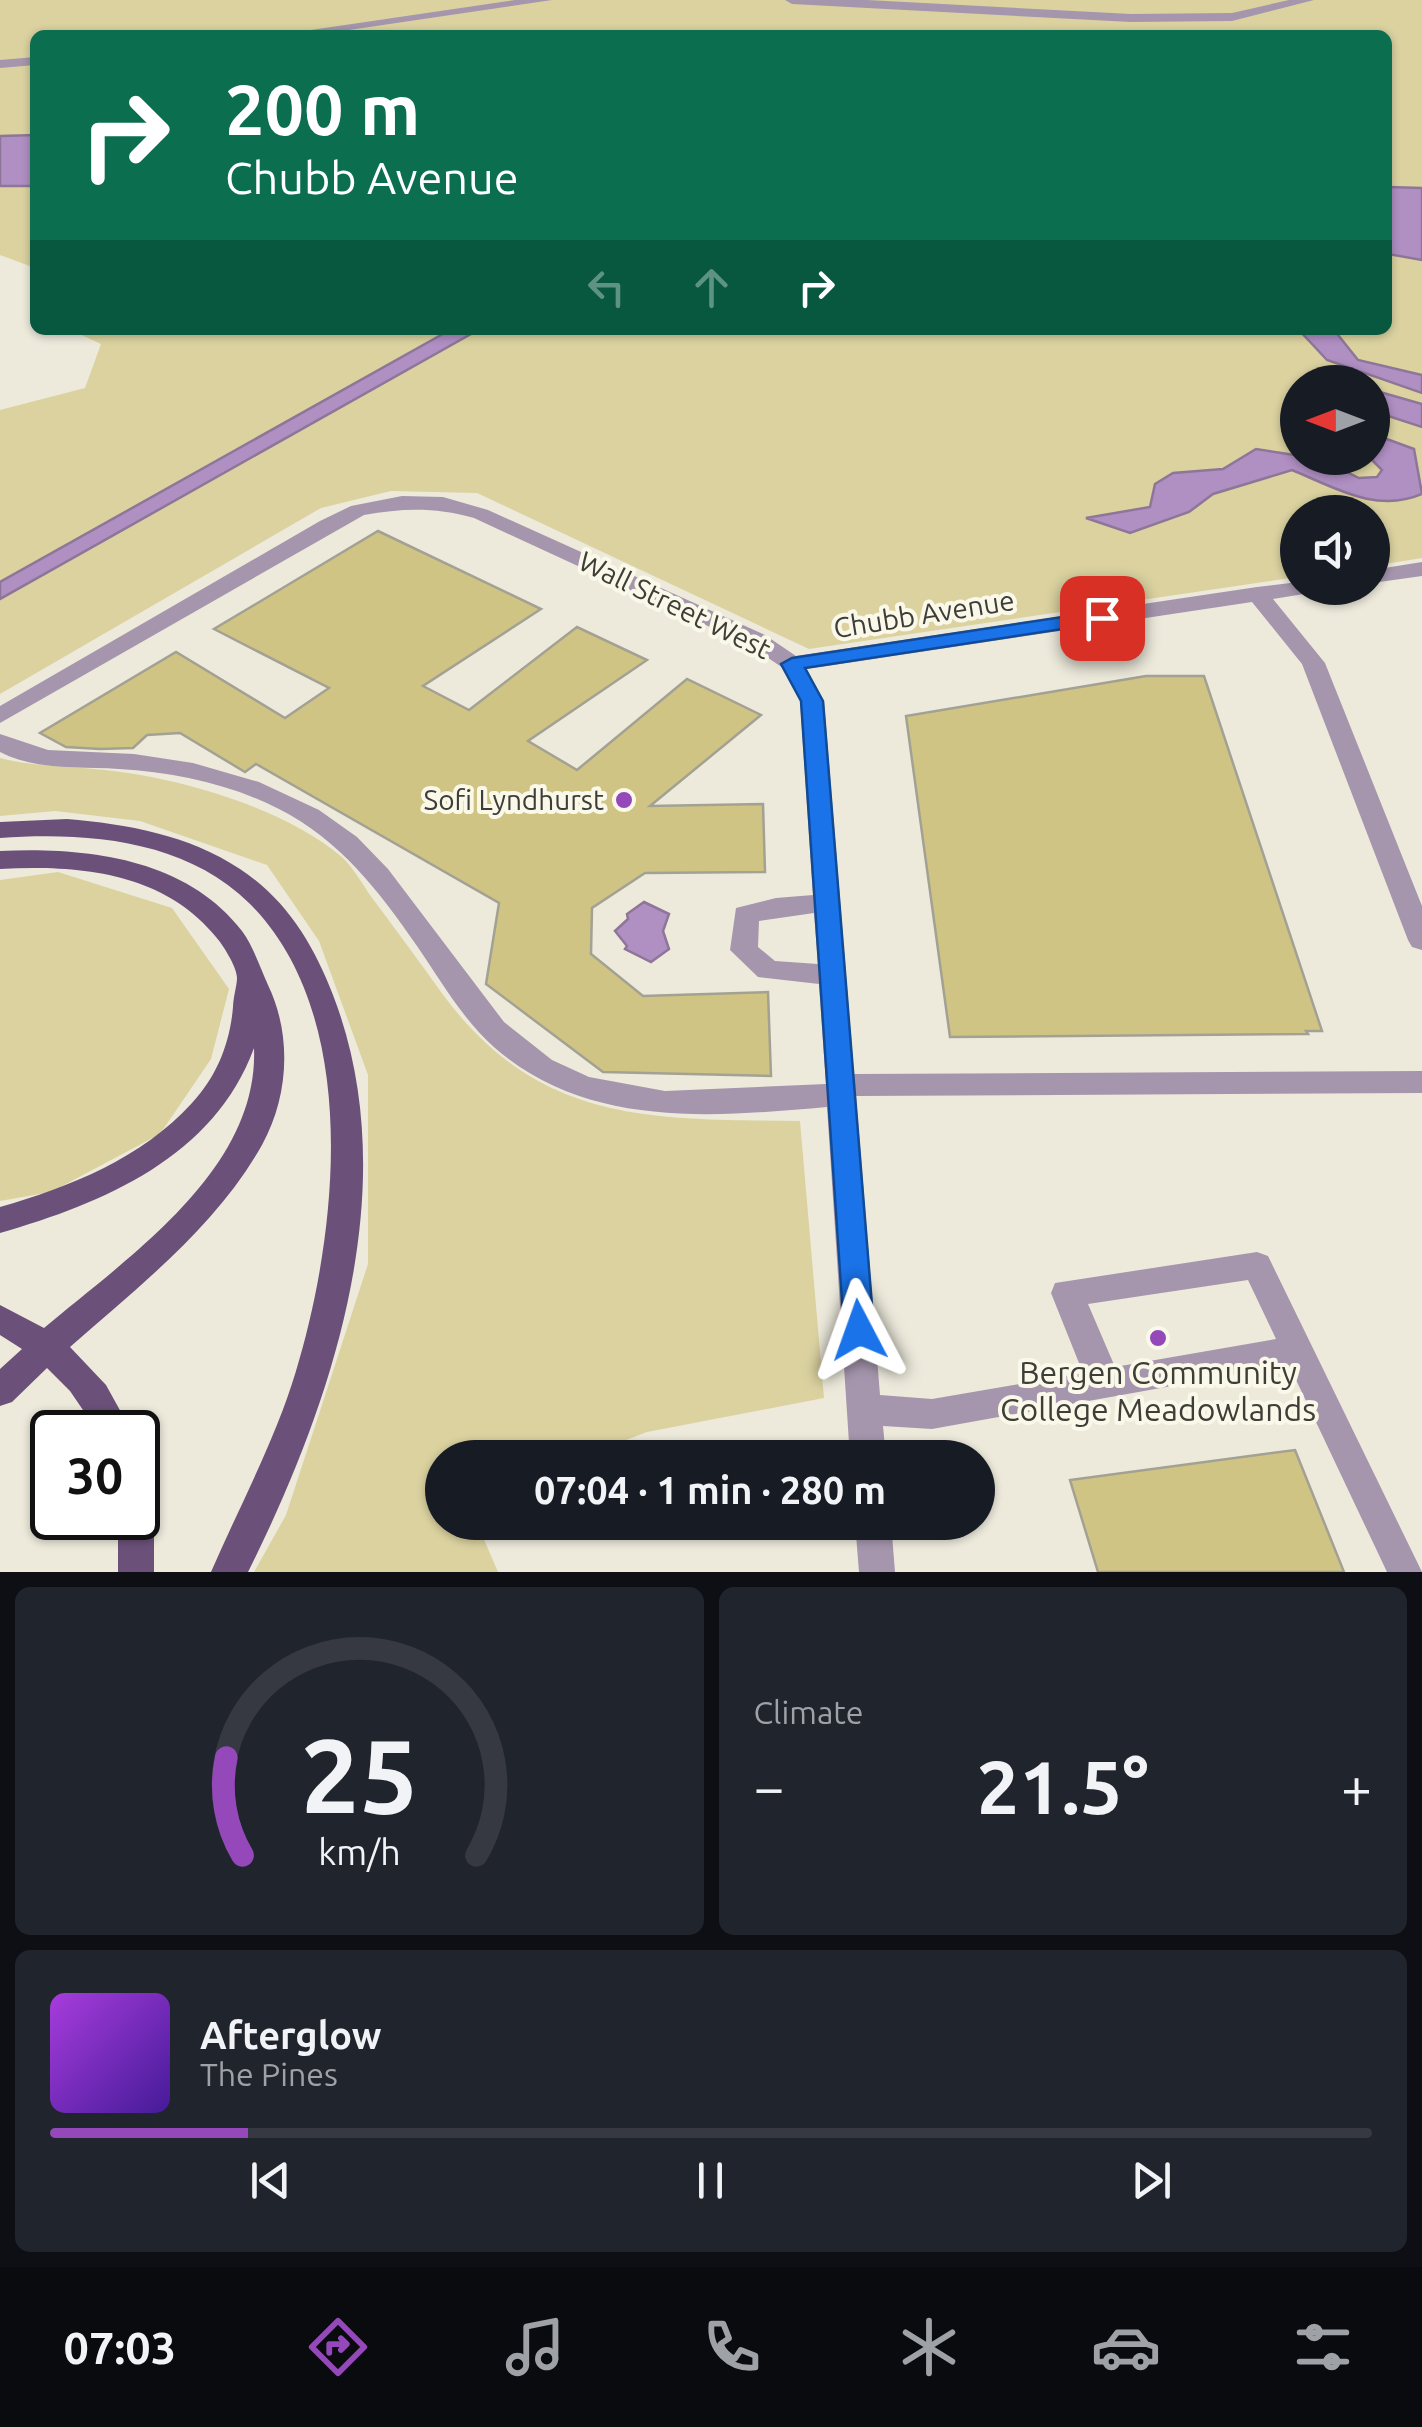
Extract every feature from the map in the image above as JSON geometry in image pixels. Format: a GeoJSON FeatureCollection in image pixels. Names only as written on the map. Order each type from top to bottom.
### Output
{"type":"FeatureCollection","features":[{"type":"Feature","properties":{"kind":"main road"},"geometry":{"type":"LineString","coordinates":[[0,830],[72,828],[126,835],[176,848],[229,874],[258,896],[284,927],[307,970],[326,1020],[346,1134],[341,1245],[323,1332],[299,1415],[268,1493],[229,1572]]}},
{"type":"Feature","properties":{"kind":"main road"},"geometry":{"type":"LineString","coordinates":[[0,860],[81,862],[144,876],[205,908],[238,946],[257,986],[273,1044],[273,1079],[253,1137],[208,1199],[0,1391]]}},
{"type":"Feature","properties":{"kind":"main road"},"geometry":{"type":"LineString","coordinates":[[0,1220],[59,1204],[116,1179],[158,1152],[212,1098],[234,1065],[246,1029],[249,988],[238,946]]}},
{"type":"Feature","properties":{"kind":"main road"},"geometry":{"type":"LineString","coordinates":[[0,1319],[46,1346],[91,1391],[102,1410]]}},
{"type":"Feature","properties":{"kind":"main road"},"geometry":{"type":"LineString","coordinates":[[136,1540],[136,1572]]}},
{"type":"Feature","properties":{"kind":"street"},"geometry":{"type":"LineString","coordinates":[[321,30],[544,0]]}},
{"type":"Feature","properties":{"kind":"street"},"geometry":{"type":"LineString","coordinates":[[792,0],[1131,18],[1232,17],[1307,0]]}},
{"type":"Feature","properties":{"kind":"street"},"geometry":{"type":"LineString","coordinates":[[0,64],[30,62]]}},
{"type":"Feature","properties":{"kind":"street","name":"Wall Street West"},"geometry":{"type":"LineString","coordinates":[[0,716],[327,524],[358,510],[402,502],[443,503],[491,518],[744,633],[792,664],[812,701],[867,1440]]}},
{"type":"Feature","properties":{"kind":"street"},"geometry":{"type":"LineString","coordinates":[[1390,574],[1422,570]]}},
{"type":"Feature","properties":{"kind":"street","name":"Chubb Avenue"},"geometry":{"type":"LineString","coordinates":[[792,664],[1280,591]]}},
{"type":"Feature","properties":{"kind":"street"},"geometry":{"type":"LineString","coordinates":[[1257,594],[1313,663],[1422,940]]}},
{"type":"Feature","properties":{"kind":"street"},"geometry":{"type":"LineString","coordinates":[[0,742],[42,758],[114,760],[280,786],[364,853],[488,1023],[544,1070],[595,1090],[673,1104],[841,1089],[1422,1082]]}},
{"type":"Feature","properties":{"kind":"street"},"geometry":{"type":"LineString","coordinates":[[827,904],[776,907],[746,916],[744,950],[768,970],[832,976]]}},
{"type":"Feature","properties":{"kind":"street"},"geometry":{"type":"LineString","coordinates":[[1104,1384],[1067,1293],[1257,1265],[1406,1572]]}},
{"type":"Feature","properties":{"kind":"street"},"geometry":{"type":"LineString","coordinates":[[865,1409],[932,1414],[1299,1349]]}},
{"type":"Feature","properties":{"kind":"street"},"geometry":{"type":"LineString","coordinates":[[874,1540],[876,1572]]}},
{"type":"Feature","properties":{"kind":"shaded area"},"geometry":{"type":"Polygon","coordinates":[[[0,0],[1422,0],[1422,558],[1390,563],[1390,495],[1280,495],[1280,580],[809,649],[477,493],[391,491],[321,508],[0,694],[0,410],[85,388],[101,344],[82,335],[1392,335],[1392,30],[30,30],[30,266],[0,255],[0,0]]]}},
{"type":"Feature","properties":{"kind":"shaded area"},"geometry":{"type":"Polygon","coordinates":[[[30,135],[30,186],[0,186],[0,136],[30,135]]]}},
{"type":"Feature","properties":{"kind":"shaded area"},"geometry":{"type":"Polygon","coordinates":[[[1392,187],[1422,188],[1422,260],[1392,255],[1392,187]]]}},
{"type":"Feature","properties":{"kind":"shaded area"},"geometry":{"type":"Polygon","coordinates":[[[441,335],[469,335],[0,599],[0,582],[441,335]]]}},
{"type":"Feature","properties":{"kind":"shaded area"},"geometry":{"type":"Polygon","coordinates":[[[1304,335],[1338,335],[1358,360],[1379,365],[1341,365],[1327,360],[1304,335]]]}},
{"type":"Feature","properties":{"kind":"shaded area"},"geometry":{"type":"Polygon","coordinates":[[[1390,368],[1422,375],[1422,393],[1390,382],[1390,368]]]}},
{"type":"Feature","properties":{"kind":"shaded area"},"geometry":{"type":"Polygon","coordinates":[[[1390,395],[1422,404],[1422,427],[1390,417],[1390,395]]]}},
{"type":"Feature","properties":{"kind":"shaded area"},"geometry":{"type":"Polygon","coordinates":[[[1390,440],[1414,449],[1422,494],[1390,501],[1390,495],[1353,495],[1304,475],[1359,478],[1390,475],[1390,440]]]}},
{"type":"Feature","properties":{"kind":"shaded area"},"geometry":{"type":"Polygon","coordinates":[[[1256,449],[1280,453],[1280,474],[1213,494],[1189,512],[1130,533],[1086,518],[1150,507],[1155,484],[1173,473],[1223,469],[1256,449]]]}},
{"type":"Feature","properties":{"kind":"shaded area"},"geometry":{"type":"Polygon","coordinates":[[[0,758],[166,780],[262,810],[319,840],[343,858],[441,992],[478,1036],[517,1068],[558,1091],[601,1106],[695,1119],[800,1121],[824,1398],[647,1432],[626,1440],[425,1440],[425,1540],[484,1540],[498,1572],[254,1572],[286,1515],[368,1264],[368,1075],[319,941],[267,865],[140,821],[55,811],[0,816],[0,758]]]}},
{"type":"Feature","properties":{"kind":"shaded area"},"geometry":{"type":"Polygon","coordinates":[[[58,872],[172,908],[229,989],[211,1059],[160,1134],[51,1192],[0,1201],[0,880],[58,872]]]}},
{"type":"Feature","properties":{"kind":"shaded area"},"geometry":{"type":"Polygon","coordinates":[[[644,902],[669,914],[663,931],[669,949],[651,962],[625,949],[627,946],[615,931],[628,919],[627,914],[644,902]]]}},
{"type":"Feature","properties":{"kind":"building","name":"Sofi Lyndhurst"},"geometry":{"type":"Polygon","coordinates":[[[378,531],[541,609],[423,686],[469,710],[577,627],[647,660],[528,741],[577,770],[687,679],[761,715],[650,806],[763,804],[765,872],[645,873],[592,908],[591,954],[643,996],[768,992],[771,1076],[603,1072],[486,984],[499,903],[256,764],[245,772],[180,733],[147,735],[133,748],[100,749],[66,747],[40,733],[176,652],[285,718],[329,688],[214,629],[378,531]]]}},
{"type":"Feature","properties":{"kind":"building"},"geometry":{"type":"Polygon","coordinates":[[[1146,676],[1204,676],[1322,1031],[950,1037],[906,716],[1146,676]]]}},
{"type":"Feature","properties":{"kind":"building"},"geometry":{"type":"Polygon","coordinates":[[[1295,1450],[1344,1572],[1098,1572],[1070,1480],[1295,1450]]]}},
{"type":"Feature","properties":{"kind":"place","name":"Sofi Lyndhurst"},"geometry":{"type":"Point","coordinates":[624,800]}},
{"type":"Feature","properties":{"kind":"place","name":"Bergen Community College Meadowlands"},"geometry":{"type":"Point","coordinates":[1158,1338]}},
{"type":"Feature","properties":{"kind":"route"},"geometry":{"type":"LineString","coordinates":[[859,1330],[812,701],[806,683],[792,664],[1102,618]]}}]}
